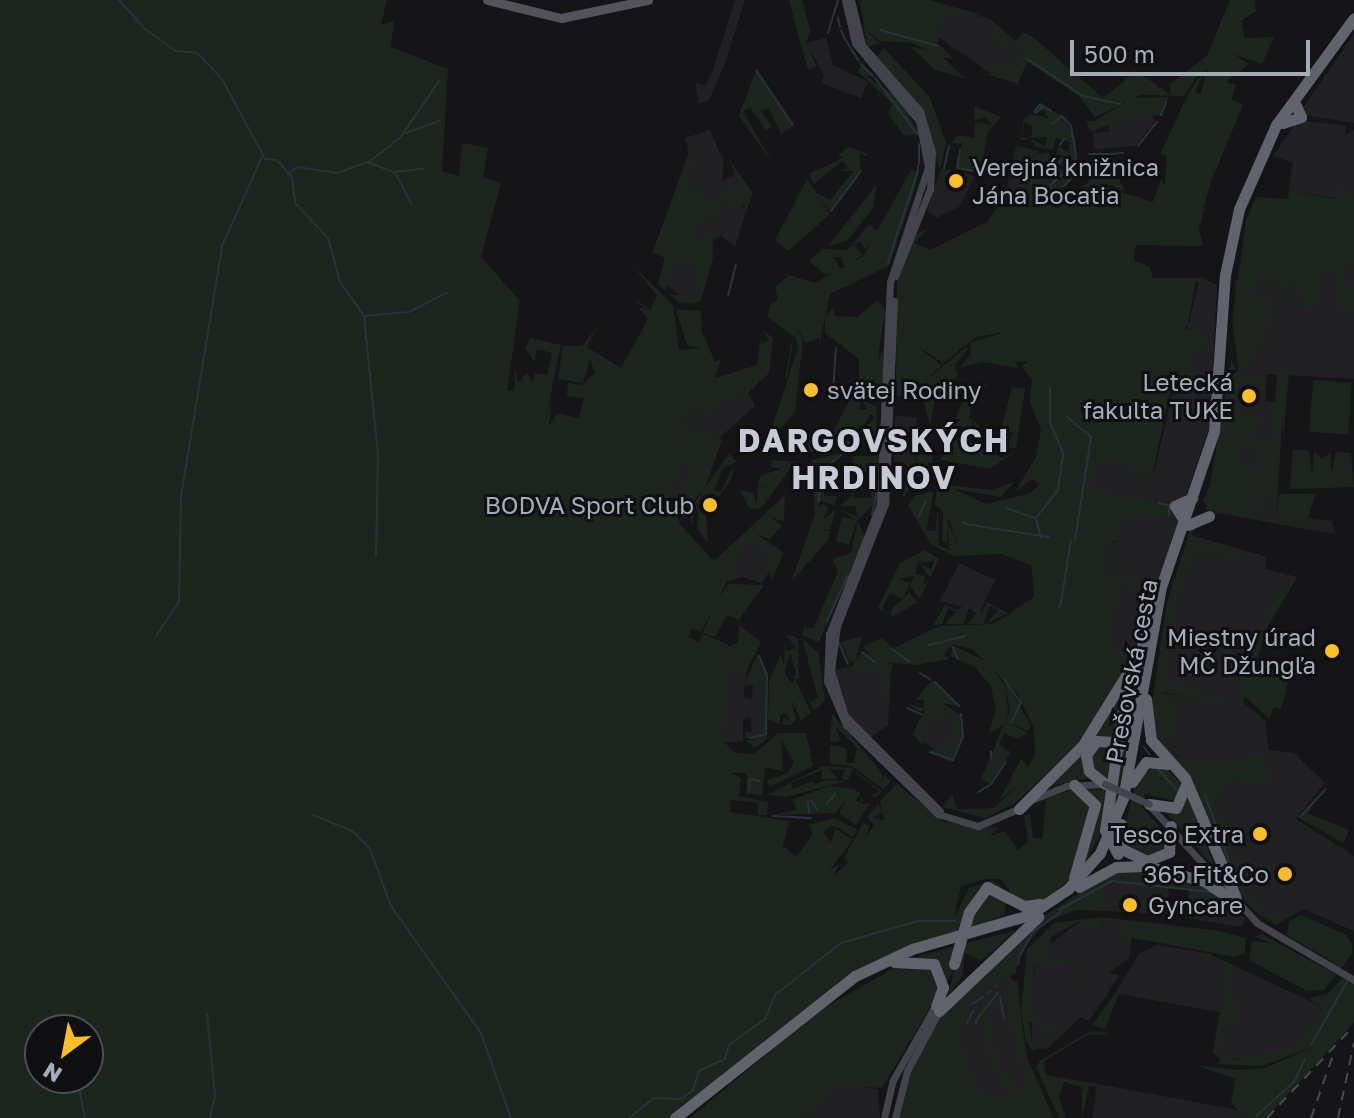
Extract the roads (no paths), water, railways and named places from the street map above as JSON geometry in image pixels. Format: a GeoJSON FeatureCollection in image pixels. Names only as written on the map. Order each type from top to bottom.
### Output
{"type":"FeatureCollection","features":[{"type":"Feature","properties":{"kind":"highway"},"geometry":{"type":"LineString","coordinates":[[1354,18],[1311,69],[1266,143],[1237,218],[1217,414],[1196,497],[1209,516],[1186,523],[1175,506],[1196,497],[1223,416],[1238,235],[1283,123],[1301,117],[1296,105],[1354,27]]}},
{"type":"Feature","properties":{"kind":"highway","name":"Prešovská cesta"},"geometry":{"type":"LineString","coordinates":[[1074,888],[1107,833],[1126,783],[1157,606],[1186,523]]}},
{"type":"Feature","properties":{"kind":"highway","name":"Prešovská cesta"},"geometry":{"type":"LineString","coordinates":[[685,1118],[823,1004],[894,962],[1038,917],[1074,888],[1121,824],[1132,782],[1166,591],[1186,523]]}},
{"type":"Feature","properties":{"kind":"highway"},"geometry":{"type":"LineString","coordinates":[[1019,809],[1083,745],[1137,658],[1157,606]]}},
{"type":"Feature","properties":{"kind":"highway"},"geometry":{"type":"LineString","coordinates":[[1107,833],[1137,658]]}},
{"type":"Feature","properties":{"kind":"highway"},"geometry":{"type":"LineString","coordinates":[[1146,699],[1151,740],[1185,778],[1235,900]]}},
{"type":"Feature","properties":{"kind":"highway"},"geometry":{"type":"LineString","coordinates":[[1101,783],[1086,752],[1096,741],[1116,744],[1107,833],[1118,854],[1146,866],[1204,881],[1235,900]]}},
{"type":"Feature","properties":{"kind":"highway"},"geometry":{"type":"LineString","coordinates":[[1132,782],[1152,760],[1180,776],[1180,805],[1149,804]]}},
{"type":"Feature","properties":{"kind":"highway"},"geometry":{"type":"LineString","coordinates":[[1074,785],[1091,794],[1095,810],[1074,888]]}},
{"type":"Feature","properties":{"kind":"highway"},"geometry":{"type":"LineString","coordinates":[[1121,824],[1122,849],[1147,861],[1171,850],[1171,826]]}},
{"type":"Feature","properties":{"kind":"highway"},"geometry":{"type":"LineString","coordinates":[[675,1118],[855,976],[912,949],[988,929],[1052,901],[1116,867],[1146,866]]}},
{"type":"Feature","properties":{"kind":"highway"},"geometry":{"type":"LineString","coordinates":[[937,1008],[979,891],[1002,891],[1027,907],[1052,901]]}},
{"type":"Feature","properties":{"kind":"highway"},"geometry":{"type":"LineString","coordinates":[[988,929],[1009,910],[1002,891]]}},
{"type":"Feature","properties":{"kind":"highway"},"geometry":{"type":"LineString","coordinates":[[937,1008],[1038,917]]}},
{"type":"Feature","properties":{"kind":"highway"},"geometry":{"type":"LineString","coordinates":[[894,962],[934,964],[943,987],[937,1008]]}},
{"type":"Feature","properties":{"kind":"main road"},"geometry":{"type":"LineString","coordinates":[[487,0],[556,18],[648,0]]}},
{"type":"Feature","properties":{"kind":"street"},"geometry":{"type":"LineString","coordinates":[[848,0],[862,45],[920,111],[932,152],[932,181],[900,260],[891,310],[885,504],[837,626],[831,671],[845,716],[934,809]]}},
{"type":"Feature","properties":{"kind":"street"},"geometry":{"type":"LineString","coordinates":[[890,352],[880,504],[832,624],[825,662],[842,720],[914,794],[946,819],[986,825],[1074,785],[1101,783],[1149,804],[1235,900],[1332,969],[1354,980]]}},
{"type":"Feature","properties":{"kind":"street"},"geometry":{"type":"LineString","coordinates":[[884,1118],[893,1080],[937,1008]]}},
{"type":"Feature","properties":{"kind":"street"},"geometry":{"type":"LineString","coordinates":[[895,1118],[907,1071],[937,1008]]}},
{"type":"Feature","properties":{"kind":"waterway"},"geometry":{"type":"LineString","coordinates":[[119,0],[146,30],[176,51],[197,53],[222,79],[265,159],[277,160],[292,177],[295,203],[328,238],[340,282],[364,316],[378,453],[376,556]]}},
{"type":"Feature","properties":{"kind":"waterway"},"geometry":{"type":"LineString","coordinates":[[828,33],[838,0]]}},
{"type":"Feature","properties":{"kind":"waterway"},"geometry":{"type":"LineString","coordinates":[[838,18],[840,27]]}},
{"type":"Feature","properties":{"kind":"waterway"},"geometry":{"type":"LineString","coordinates":[[841,30],[844,37]]}},
{"type":"Feature","properties":{"kind":"waterway"},"geometry":{"type":"LineString","coordinates":[[880,30],[938,46]]}},
{"type":"Feature","properties":{"kind":"waterway"},"geometry":{"type":"LineString","coordinates":[[845,39],[859,61]]}},
{"type":"Feature","properties":{"kind":"waterway"},"geometry":{"type":"LineString","coordinates":[[1028,59],[1083,96],[1121,104]]}},
{"type":"Feature","properties":{"kind":"waterway"},"geometry":{"type":"LineString","coordinates":[[861,64],[873,76]]}},
{"type":"Feature","properties":{"kind":"waterway"},"geometry":{"type":"LineString","coordinates":[[756,70],[793,125]]}},
{"type":"Feature","properties":{"kind":"waterway"},"geometry":{"type":"LineString","coordinates":[[875,78],[918,135]]}},
{"type":"Feature","properties":{"kind":"waterway"},"geometry":{"type":"LineString","coordinates":[[369,162],[400,138],[439,81]]}},
{"type":"Feature","properties":{"kind":"waterway"},"geometry":{"type":"LineString","coordinates":[[1161,115],[1166,103]]}},
{"type":"Feature","properties":{"kind":"waterway"},"geometry":{"type":"LineString","coordinates":[[1034,112],[1040,104],[1051,111]]}},
{"type":"Feature","properties":{"kind":"waterway"},"geometry":{"type":"LineString","coordinates":[[1036,113],[1043,106]]}},
{"type":"Feature","properties":{"kind":"waterway"},"geometry":{"type":"LineString","coordinates":[[1052,124],[1062,116],[1070,125]]}},
{"type":"Feature","properties":{"kind":"waterway"},"geometry":{"type":"LineString","coordinates":[[405,133],[440,121]]}},
{"type":"Feature","properties":{"kind":"waterway"},"geometry":{"type":"LineString","coordinates":[[1138,146],[1157,122]]}},
{"type":"Feature","properties":{"kind":"waterway"},"geometry":{"type":"LineString","coordinates":[[1071,126],[1076,154]]}},
{"type":"Feature","properties":{"kind":"waterway"},"geometry":{"type":"LineString","coordinates":[[1060,145],[1064,139]]}},
{"type":"Feature","properties":{"kind":"waterway"},"geometry":{"type":"LineString","coordinates":[[919,144],[919,164]]}},
{"type":"Feature","properties":{"kind":"waterway"},"geometry":{"type":"LineString","coordinates":[[944,168],[949,146]]}},
{"type":"Feature","properties":{"kind":"waterway"},"geometry":{"type":"LineString","coordinates":[[960,150],[957,168],[974,171]]}},
{"type":"Feature","properties":{"kind":"waterway"},"geometry":{"type":"LineString","coordinates":[[1110,154],[1123,153]]}},
{"type":"Feature","properties":{"kind":"waterway"},"geometry":{"type":"LineString","coordinates":[[1089,154],[1109,154]]}},
{"type":"Feature","properties":{"kind":"waterway"},"geometry":{"type":"LineString","coordinates":[[1064,186],[1075,174],[1076,156]]}},
{"type":"Feature","properties":{"kind":"waterway"},"geometry":{"type":"LineString","coordinates":[[156,636],[179,602],[181,497],[222,246],[262,157]]}},
{"type":"Feature","properties":{"kind":"waterway"},"geometry":{"type":"LineString","coordinates":[[1055,167],[1061,160]]}},
{"type":"Feature","properties":{"kind":"waterway"},"geometry":{"type":"LineString","coordinates":[[288,174],[297,167],[337,173],[368,162],[393,172],[423,169]]}},
{"type":"Feature","properties":{"kind":"waterway"},"geometry":{"type":"LineString","coordinates":[[1050,186],[1067,170]]}},
{"type":"Feature","properties":{"kind":"waterway"},"geometry":{"type":"LineString","coordinates":[[831,211],[861,171]]}},
{"type":"Feature","properties":{"kind":"waterway"},"geometry":{"type":"LineString","coordinates":[[899,228],[918,171]]}},
{"type":"Feature","properties":{"kind":"waterway"},"geometry":{"type":"LineString","coordinates":[[396,174],[411,204]]}},
{"type":"Feature","properties":{"kind":"waterway"},"geometry":{"type":"LineString","coordinates":[[888,263],[898,230]]}},
{"type":"Feature","properties":{"kind":"waterway"},"geometry":{"type":"LineString","coordinates":[[728,296],[736,264]]}},
{"type":"Feature","properties":{"kind":"waterway"},"geometry":{"type":"LineString","coordinates":[[364,316],[409,312],[448,292]]}},
{"type":"Feature","properties":{"kind":"waterway"},"geometry":{"type":"LineString","coordinates":[[833,390],[836,348]]}},
{"type":"Feature","properties":{"kind":"waterway"},"geometry":{"type":"LineString","coordinates":[[1036,518],[1058,490],[1063,453],[1050,422],[1050,388]]}},
{"type":"Feature","properties":{"kind":"waterway"},"geometry":{"type":"LineString","coordinates":[[1066,416],[1091,437],[1075,540]]}},
{"type":"Feature","properties":{"kind":"waterway"},"geometry":{"type":"LineString","coordinates":[[804,453],[838,443]]}},
{"type":"Feature","properties":{"kind":"waterway"},"geometry":{"type":"LineString","coordinates":[[841,443],[852,443]]}},
{"type":"Feature","properties":{"kind":"waterway"},"geometry":{"type":"LineString","coordinates":[[819,501],[820,473],[841,455]]}},
{"type":"Feature","properties":{"kind":"waterway"},"geometry":{"type":"LineString","coordinates":[[875,503],[877,488]]}},
{"type":"Feature","properties":{"kind":"waterway"},"geometry":{"type":"LineString","coordinates":[[919,516],[926,500]]}},
{"type":"Feature","properties":{"kind":"waterway"},"geometry":{"type":"LineString","coordinates":[[1158,503],[1168,505]]}},
{"type":"Feature","properties":{"kind":"waterway"},"geometry":{"type":"LineString","coordinates":[[872,514],[874,505]]}},
{"type":"Feature","properties":{"kind":"waterway"},"geometry":{"type":"LineString","coordinates":[[1169,505],[1169,515]]}},
{"type":"Feature","properties":{"kind":"waterway"},"geometry":{"type":"LineString","coordinates":[[1006,508],[1035,518]]}},
{"type":"Feature","properties":{"kind":"waterway"},"geometry":{"type":"LineString","coordinates":[[1036,519],[1041,538]]}},
{"type":"Feature","properties":{"kind":"waterway"},"geometry":{"type":"LineString","coordinates":[[962,522],[970,525]]}},
{"type":"Feature","properties":{"kind":"waterway"},"geometry":{"type":"LineString","coordinates":[[972,525],[1049,537]]}},
{"type":"Feature","properties":{"kind":"waterway"},"geometry":{"type":"LineString","coordinates":[[1060,608],[1071,541]]}},
{"type":"Feature","properties":{"kind":"waterway"},"geometry":{"type":"LineString","coordinates":[[827,621],[848,575]]}},
{"type":"Feature","properties":{"kind":"waterway"},"geometry":{"type":"LineString","coordinates":[[945,641],[965,636]]}},
{"type":"Feature","properties":{"kind":"waterway"},"geometry":{"type":"LineString","coordinates":[[928,645],[943,642]]}},
{"type":"Feature","properties":{"kind":"waterway"},"geometry":{"type":"LineString","coordinates":[[839,643],[848,664]]}},
{"type":"Feature","properties":{"kind":"waterway"},"geometry":{"type":"LineString","coordinates":[[952,646],[958,659]]}},
{"type":"Feature","properties":{"kind":"waterway"},"geometry":{"type":"LineString","coordinates":[[892,649],[910,662]]}},
{"type":"Feature","properties":{"kind":"waterway"},"geometry":{"type":"LineString","coordinates":[[862,652],[875,662]]}},
{"type":"Feature","properties":{"kind":"waterway"},"geometry":{"type":"LineString","coordinates":[[759,656],[767,675]]}},
{"type":"Feature","properties":{"kind":"waterway"},"geometry":{"type":"LineString","coordinates":[[920,673],[930,679]]}},
{"type":"Feature","properties":{"kind":"waterway"},"geometry":{"type":"LineString","coordinates":[[750,738],[766,734],[767,677]]}},
{"type":"Feature","properties":{"kind":"waterway"},"geometry":{"type":"LineString","coordinates":[[1004,679],[1021,703],[1011,723]]}},
{"type":"Feature","properties":{"kind":"waterway"},"geometry":{"type":"LineString","coordinates":[[935,682],[959,706]]}},
{"type":"Feature","properties":{"kind":"waterway"},"geometry":{"type":"LineString","coordinates":[[1130,706],[1130,733]]}},
{"type":"Feature","properties":{"kind":"waterway"},"geometry":{"type":"LineString","coordinates":[[907,708],[921,714]]}},
{"type":"Feature","properties":{"kind":"waterway"},"geometry":{"type":"LineString","coordinates":[[930,752],[953,760],[963,737],[961,714]]}},
{"type":"Feature","properties":{"kind":"waterway"},"geometry":{"type":"LineString","coordinates":[[1144,747],[1149,754]]}},
{"type":"Feature","properties":{"kind":"waterway"},"geometry":{"type":"LineString","coordinates":[[991,751],[991,758]]}},
{"type":"Feature","properties":{"kind":"waterway"},"geometry":{"type":"LineString","coordinates":[[991,784],[1006,762]]}},
{"type":"Feature","properties":{"kind":"waterway"},"geometry":{"type":"LineString","coordinates":[[1158,769],[1176,789]]}},
{"type":"Feature","properties":{"kind":"waterway"},"geometry":{"type":"LineString","coordinates":[[749,790],[750,779],[760,781]]}},
{"type":"Feature","properties":{"kind":"waterway"},"geometry":{"type":"LineString","coordinates":[[978,792],[990,785]]}},
{"type":"Feature","properties":{"kind":"waterway"},"geometry":{"type":"LineString","coordinates":[[1300,817],[1325,790]]}},
{"type":"Feature","properties":{"kind":"waterway"},"geometry":{"type":"LineString","coordinates":[[827,803],[835,794]]}},
{"type":"Feature","properties":{"kind":"waterway"},"geometry":{"type":"LineString","coordinates":[[1205,795],[1236,881]]}},
{"type":"Feature","properties":{"kind":"waterway"},"geometry":{"type":"LineString","coordinates":[[811,800],[817,809]]}},
{"type":"Feature","properties":{"kind":"waterway"},"geometry":{"type":"LineString","coordinates":[[808,801],[809,813]]}},
{"type":"Feature","properties":{"kind":"waterway"},"geometry":{"type":"LineString","coordinates":[[313,815],[352,831],[370,849],[391,906],[481,1033],[511,1118]]}},
{"type":"Feature","properties":{"kind":"waterway"},"geometry":{"type":"LineString","coordinates":[[773,816],[811,818]]}},
{"type":"Feature","properties":{"kind":"waterway"},"geometry":{"type":"LineString","coordinates":[[1059,910],[1112,881],[1210,892]]}},
{"type":"Feature","properties":{"kind":"waterway"},"geometry":{"type":"LineString","coordinates":[[1019,957],[1033,932],[1061,912]]}},
{"type":"Feature","properties":{"kind":"waterway"},"geometry":{"type":"LineString","coordinates":[[629,1118],[654,1098],[681,1099],[693,1090],[699,1071],[725,1059],[729,1045],[765,1019],[775,995],[841,943],[918,921],[955,921]]}},
{"type":"Feature","properties":{"kind":"waterway"},"geometry":{"type":"LineString","coordinates":[[1018,964],[1019,959]]}},
{"type":"Feature","properties":{"kind":"waterway"},"geometry":{"type":"LineString","coordinates":[[1311,1045],[1348,980]]}},
{"type":"Feature","properties":{"kind":"waterway"},"geometry":{"type":"LineString","coordinates":[[988,993],[991,990]]}},
{"type":"Feature","properties":{"kind":"waterway"},"geometry":{"type":"LineString","coordinates":[[976,1020],[998,993]]}},
{"type":"Feature","properties":{"kind":"waterway"},"geometry":{"type":"LineString","coordinates":[[972,1004],[983,997]]}},
{"type":"Feature","properties":{"kind":"waterway"},"geometry":{"type":"LineString","coordinates":[[1000,997],[1004,1017]]}},
{"type":"Feature","properties":{"kind":"waterway"},"geometry":{"type":"LineString","coordinates":[[967,1023],[973,1011]]}},
{"type":"Feature","properties":{"kind":"waterway"},"geometry":{"type":"LineString","coordinates":[[207,1014],[215,1096],[210,1118]]}},
{"type":"Feature","properties":{"kind":"waterway"},"geometry":{"type":"LineString","coordinates":[[1256,1116],[1294,1082],[1305,1059]]}},
{"type":"Feature","properties":{"kind":"waterway"},"geometry":{"type":"LineString","coordinates":[[80,1094],[85,1118]]}},
{"type":"Feature","properties":{"kind":"railway"},"geometry":{"type":"LineString","coordinates":[[1267,1118],[1350,1030]]}},
{"type":"Feature","properties":{"kind":"railway"},"geometry":{"type":"LineString","coordinates":[[1338,1118],[1354,1043]]}},
{"type":"Feature","properties":{"kind":"railway"},"geometry":{"type":"LineString","coordinates":[[1311,1118],[1332,1058]]}},
{"type":"Feature","properties":{"kind":"place","name":"Verejná knižnica Jána Bocatia"},"geometry":{"type":"Point","coordinates":[956,181]}},
{"type":"Feature","properties":{"kind":"place","name":"svätej Rodiny"},"geometry":{"type":"Point","coordinates":[811,390]}},
{"type":"Feature","properties":{"kind":"place","name":"Letecká fakulta TUKE"},"geometry":{"type":"Point","coordinates":[1249,396]}},
{"type":"Feature","properties":{"kind":"place","name":"BODVA Sport Club"},"geometry":{"type":"Point","coordinates":[710,505]}},
{"type":"Feature","properties":{"kind":"place","name":"Miestny úrad MČ Džungľa"},"geometry":{"type":"Point","coordinates":[1332,651]}},
{"type":"Feature","properties":{"kind":"place","name":"Tesco Extra"},"geometry":{"type":"Point","coordinates":[1260,834]}},
{"type":"Feature","properties":{"kind":"place","name":"365 Fit&Co"},"geometry":{"type":"Point","coordinates":[1285,874]}},
{"type":"Feature","properties":{"kind":"place","name":"Gyncare"},"geometry":{"type":"Point","coordinates":[1130,905]}},
{"type":"Feature","properties":{"kind":"district","name":"DARGOVSKÝCH HRDINOV"},"geometry":{"type":"Point","coordinates":[874,460]}}]}
